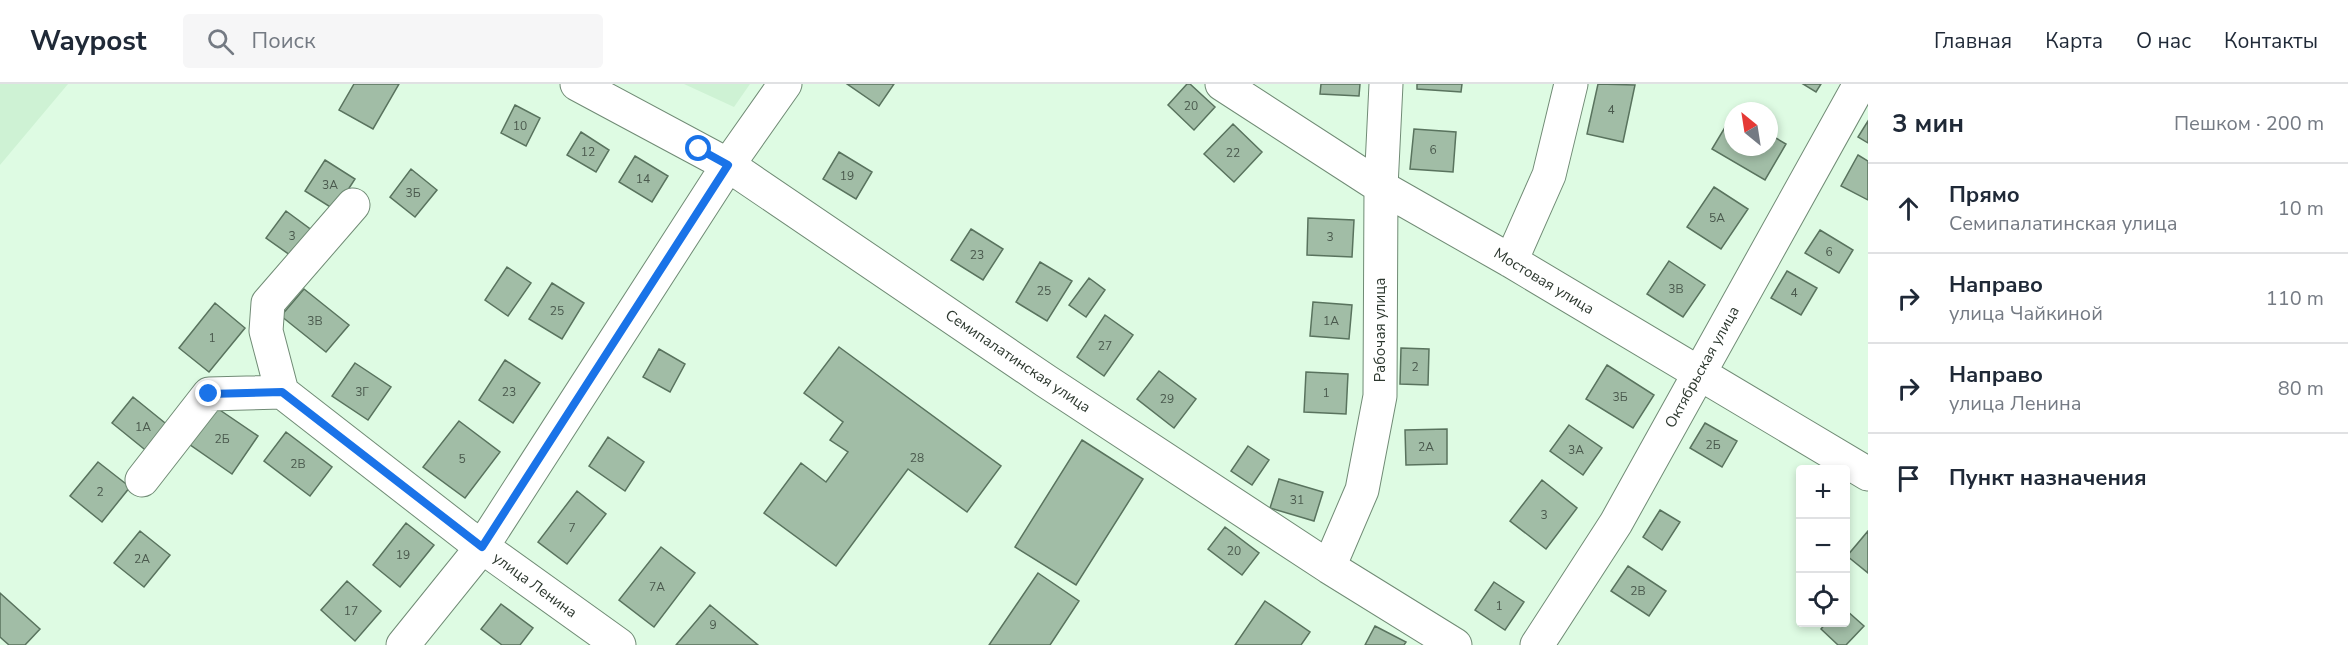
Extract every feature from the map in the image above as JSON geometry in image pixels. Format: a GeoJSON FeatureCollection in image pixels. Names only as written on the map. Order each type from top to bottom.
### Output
{"type":"FeatureCollection","features":[{"type":"Feature","properties":{"kind":"street","name":"Семипалатинская улица"},"geometry":{"type":"LineString","coordinates":[[577,84],[728,165],[1046,381],[1329,567],[1455,645]]}},
{"type":"Feature","properties":{"kind":"street"},"geometry":{"type":"LineString","coordinates":[[403,645],[482,547],[728,165],[785,84]]}},
{"type":"Feature","properties":{"kind":"street","name":"Мостовая улица"},"geometry":{"type":"LineString","coordinates":[[1222,84],[1381,187],[1511,261],[1868,474]]}},
{"type":"Feature","properties":{"kind":"street","name":"Рабочая улица"},"geometry":{"type":"LineString","coordinates":[[1329,567],[1362,490],[1380,396],[1381,187],[1386,84]]}},
{"type":"Feature","properties":{"kind":"street"},"geometry":{"type":"LineString","coordinates":[[1511,261],[1549,175],[1571,84]]}},
{"type":"Feature","properties":{"kind":"street","name":"Октябрьская улица"},"geometry":{"type":"LineString","coordinates":[[1537,645],[1616,523],[1860,84]]}},
{"type":"Feature","properties":{"kind":"street"},"geometry":{"type":"LineString","coordinates":[[142,480],[209,394],[282,392],[266,331],[268,303],[353,205]]}},
{"type":"Feature","properties":{"kind":"street","name":"улица Ленина"},"geometry":{"type":"LineString","coordinates":[[282,392],[482,547],[619,645]]}},
{"type":"Feature","properties":{"kind":"shaded area"},"geometry":{"type":"Polygon","coordinates":[[[0,84],[68,84],[0,165],[0,84]]]}},
{"type":"Feature","properties":{"kind":"shaded area"},"geometry":{"type":"Polygon","coordinates":[[[684,84],[750,84],[734,107],[684,84]]]}},
{"type":"Feature","properties":{"kind":"building"},"geometry":{"type":"Polygon","coordinates":[[[354,84],[399,84],[373,129],[339,110],[354,84]]]}},
{"type":"Feature","properties":{"kind":"building"},"geometry":{"type":"Polygon","coordinates":[[[847,84],[894,84],[879,106],[847,84]]]}},
{"type":"Feature","properties":{"kind":"building"},"geometry":{"type":"Polygon","coordinates":[[[1187,84],[1190,84],[1215,107],[1194,130],[1168,105],[1187,84]]]}},
{"type":"Feature","properties":{"kind":"building"},"geometry":{"type":"Polygon","coordinates":[[[1321,84],[1360,84],[1359,96],[1320,94],[1321,84]]]}},
{"type":"Feature","properties":{"kind":"building"},"geometry":{"type":"Polygon","coordinates":[[[1417,84],[1462,84],[1461,92],[1417,89],[1417,84]]]}},
{"type":"Feature","properties":{"kind":"building"},"geometry":{"type":"Polygon","coordinates":[[[1598,84],[1635,85],[1623,142],[1587,134],[1598,84]]]}},
{"type":"Feature","properties":{"kind":"building"},"geometry":{"type":"Polygon","coordinates":[[[1803,84],[1821,84],[1816,92],[1803,84]]]}},
{"type":"Feature","properties":{"kind":"building"},"geometry":{"type":"Polygon","coordinates":[[[515,105],[540,118],[526,146],[501,133],[515,105]]]}},
{"type":"Feature","properties":{"kind":"building"},"geometry":{"type":"Polygon","coordinates":[[[1868,121],[1868,143],[1858,137],[1868,121]]]}},
{"type":"Feature","properties":{"kind":"building"},"geometry":{"type":"Polygon","coordinates":[[[1233,124],[1262,152],[1234,182],[1204,154],[1233,124]]]}},
{"type":"Feature","properties":{"kind":"building"},"geometry":{"type":"Polygon","coordinates":[[[1414,129],[1456,132],[1453,172],[1410,169],[1414,129]]]}},
{"type":"Feature","properties":{"kind":"building"},"geometry":{"type":"Polygon","coordinates":[[[1724,129],[1724,156],[1778,156],[1778,139],[1786,144],[1765,180],[1712,149],[1724,129]]]}},
{"type":"Feature","properties":{"kind":"building"},"geometry":{"type":"Polygon","coordinates":[[[581,132],[609,150],[596,172],[567,155],[581,132]]]}},
{"type":"Feature","properties":{"kind":"building"},"geometry":{"type":"Polygon","coordinates":[[[839,152],[872,172],[856,199],[823,179],[839,152]]]}},
{"type":"Feature","properties":{"kind":"building"},"geometry":{"type":"Polygon","coordinates":[[[1858,155],[1868,161],[1868,200],[1841,186],[1858,155]]]}},
{"type":"Feature","properties":{"kind":"building"},"geometry":{"type":"Polygon","coordinates":[[[635,156],[668,176],[652,202],[619,182],[635,156]]]}},
{"type":"Feature","properties":{"kind":"building"},"geometry":{"type":"Polygon","coordinates":[[[325,160],[355,179],[335,210],[305,191],[325,160]]]}},
{"type":"Feature","properties":{"kind":"building"},"geometry":{"type":"Polygon","coordinates":[[[411,169],[437,190],[415,217],[390,197],[411,169]]]}},
{"type":"Feature","properties":{"kind":"building"},"geometry":{"type":"Polygon","coordinates":[[[1714,187],[1748,209],[1721,249],[1687,227],[1714,187]]]}},
{"type":"Feature","properties":{"kind":"building"},"geometry":{"type":"Polygon","coordinates":[[[286,211],[317,234],[297,260],[266,238],[286,211]]]}},
{"type":"Feature","properties":{"kind":"building"},"geometry":{"type":"Polygon","coordinates":[[[1308,218],[1354,220],[1352,257],[1307,255],[1308,218]]]}},
{"type":"Feature","properties":{"kind":"building"},"geometry":{"type":"Polygon","coordinates":[[[971,229],[1003,249],[983,280],[951,260],[971,229]]]}},
{"type":"Feature","properties":{"kind":"building"},"geometry":{"type":"Polygon","coordinates":[[[1820,230],[1853,250],[1839,273],[1805,253],[1820,230]]]}},
{"type":"Feature","properties":{"kind":"building"},"geometry":{"type":"Polygon","coordinates":[[[1669,261],[1705,285],[1683,317],[1647,294],[1669,261]]]}},
{"type":"Feature","properties":{"kind":"building"},"geometry":{"type":"Polygon","coordinates":[[[1040,262],[1072,281],[1047,321],[1016,302],[1040,262]]]}},
{"type":"Feature","properties":{"kind":"building"},"geometry":{"type":"Polygon","coordinates":[[[507,267],[531,283],[508,316],[485,300],[507,267]]]}},
{"type":"Feature","properties":{"kind":"building"},"geometry":{"type":"Polygon","coordinates":[[[1787,271],[1817,288],[1801,315],[1771,298],[1787,271]]]}},
{"type":"Feature","properties":{"kind":"building"},"geometry":{"type":"Polygon","coordinates":[[[1089,278],[1105,290],[1086,317],[1069,305],[1089,278]]]}},
{"type":"Feature","properties":{"kind":"building"},"geometry":{"type":"Polygon","coordinates":[[[552,283],[584,303],[562,339],[529,319],[552,283]]]}},
{"type":"Feature","properties":{"kind":"building"},"geometry":{"type":"Polygon","coordinates":[[[304,289],[349,325],[326,352],[281,316],[304,289]]]}},
{"type":"Feature","properties":{"kind":"building"},"geometry":{"type":"Polygon","coordinates":[[[1313,302],[1352,305],[1349,339],[1310,336],[1313,302]]]}},
{"type":"Feature","properties":{"kind":"building"},"geometry":{"type":"Polygon","coordinates":[[[215,303],[245,328],[209,372],[179,348],[215,303]]]}},
{"type":"Feature","properties":{"kind":"building"},"geometry":{"type":"Polygon","coordinates":[[[1105,315],[1133,335],[1104,376],[1077,357],[1105,315]]]}},
{"type":"Feature","properties":{"kind":"building"},"geometry":{"type":"Polygon","coordinates":[[[839,347],[1001,466],[967,512],[908,469],[836,566],[764,513],[801,463],[826,482],[848,452],[830,440],[843,422],[804,393],[839,347]]]}},
{"type":"Feature","properties":{"kind":"building"},"geometry":{"type":"Polygon","coordinates":[[[1401,348],[1429,349],[1428,385],[1400,384],[1401,348]]]}},
{"type":"Feature","properties":{"kind":"building"},"geometry":{"type":"Polygon","coordinates":[[[659,349],[685,364],[670,392],[643,377],[659,349]]]}},
{"type":"Feature","properties":{"kind":"building"},"geometry":{"type":"Polygon","coordinates":[[[505,360],[540,383],[513,423],[479,400],[505,360]]]}},
{"type":"Feature","properties":{"kind":"building"},"geometry":{"type":"Polygon","coordinates":[[[355,363],[391,387],[368,420],[332,396],[355,363]]]}},
{"type":"Feature","properties":{"kind":"building"},"geometry":{"type":"Polygon","coordinates":[[[1607,365],[1654,395],[1633,428],[1586,399],[1607,365]]]}},
{"type":"Feature","properties":{"kind":"building"},"geometry":{"type":"Polygon","coordinates":[[[1159,371],[1196,399],[1174,428],[1137,399],[1159,371]]]}},
{"type":"Feature","properties":{"kind":"building"},"geometry":{"type":"Polygon","coordinates":[[[1306,372],[1348,374],[1346,414],[1304,412],[1306,372]]]}},
{"type":"Feature","properties":{"kind":"building"},"geometry":{"type":"Polygon","coordinates":[[[133,397],[175,431],[154,457],[112,423],[133,397]]]}},
{"type":"Feature","properties":{"kind":"building"},"geometry":{"type":"Polygon","coordinates":[[[211,404],[258,436],[232,474],[186,442],[211,404]]]}},
{"type":"Feature","properties":{"kind":"building"},"geometry":{"type":"Polygon","coordinates":[[[459,421],[500,452],[465,498],[423,467],[459,421]]]}},
{"type":"Feature","properties":{"kind":"building"},"geometry":{"type":"Polygon","coordinates":[[[1705,423],[1737,441],[1722,467],[1690,448],[1705,423]]]}},
{"type":"Feature","properties":{"kind":"building"},"geometry":{"type":"Polygon","coordinates":[[[1569,425],[1602,448],[1583,475],[1550,451],[1569,425]]]}},
{"type":"Feature","properties":{"kind":"building"},"geometry":{"type":"Polygon","coordinates":[[[1447,429],[1447,464],[1406,465],[1405,430],[1447,429]]]}},
{"type":"Feature","properties":{"kind":"building"},"geometry":{"type":"Polygon","coordinates":[[[286,432],[332,467],[310,496],[264,461],[286,432]]]}},
{"type":"Feature","properties":{"kind":"building"},"geometry":{"type":"Polygon","coordinates":[[[608,437],[644,462],[625,491],[589,466],[608,437]]]}},
{"type":"Feature","properties":{"kind":"building"},"geometry":{"type":"Polygon","coordinates":[[[1082,440],[1143,479],[1076,585],[1015,547],[1082,440]]]}},
{"type":"Feature","properties":{"kind":"building"},"geometry":{"type":"Polygon","coordinates":[[[1248,446],[1269,460],[1252,485],[1231,471],[1248,446]]]}},
{"type":"Feature","properties":{"kind":"building"},"geometry":{"type":"Polygon","coordinates":[[[98,462],[130,487],[102,522],[70,496],[98,462]]]}},
{"type":"Feature","properties":{"kind":"building"},"geometry":{"type":"Polygon","coordinates":[[[1279,479],[1323,492],[1314,521],[1270,508],[1279,479]]]}},
{"type":"Feature","properties":{"kind":"building"},"geometry":{"type":"Polygon","coordinates":[[[1542,480],[1577,508],[1546,549],[1510,521],[1542,480]]]}},
{"type":"Feature","properties":{"kind":"building"},"geometry":{"type":"Polygon","coordinates":[[[577,491],[606,514],[567,564],[538,542],[577,491]]]}},
{"type":"Feature","properties":{"kind":"building"},"geometry":{"type":"Polygon","coordinates":[[[1660,510],[1680,522],[1662,550],[1643,537],[1660,510]]]}},
{"type":"Feature","properties":{"kind":"building"},"geometry":{"type":"Polygon","coordinates":[[[406,523],[434,545],[400,587],[373,565],[406,523]]]}},
{"type":"Feature","properties":{"kind":"building"},"geometry":{"type":"Polygon","coordinates":[[[1225,527],[1259,553],[1242,575],[1208,549],[1225,527]]]}},
{"type":"Feature","properties":{"kind":"building"},"geometry":{"type":"Polygon","coordinates":[[[140,531],[170,555],[144,587],[114,563],[140,531]]]}},
{"type":"Feature","properties":{"kind":"building"},"geometry":{"type":"Polygon","coordinates":[[[1868,531],[1868,573],[1850,558],[1850,552],[1868,531]]]}},
{"type":"Feature","properties":{"kind":"building"},"geometry":{"type":"Polygon","coordinates":[[[661,547],[695,573],[654,627],[619,600],[661,547]]]}},
{"type":"Feature","properties":{"kind":"building"},"geometry":{"type":"Polygon","coordinates":[[[1628,566],[1666,591],[1649,616],[1611,591],[1628,566]]]}},
{"type":"Feature","properties":{"kind":"building"},"geometry":{"type":"Polygon","coordinates":[[[1038,573],[1079,601],[1050,645],[989,645],[1038,573]]]}},
{"type":"Feature","properties":{"kind":"building"},"geometry":{"type":"Polygon","coordinates":[[[347,581],[381,611],[355,641],[321,610],[347,581]]]}},
{"type":"Feature","properties":{"kind":"building"},"geometry":{"type":"Polygon","coordinates":[[[1494,582],[1524,602],[1505,630],[1475,610],[1494,582]]]}},
{"type":"Feature","properties":{"kind":"building"},"geometry":{"type":"Polygon","coordinates":[[[0,593],[40,629],[25,645],[9,645],[0,637],[0,593]]]}},
{"type":"Feature","properties":{"kind":"building"},"geometry":{"type":"Polygon","coordinates":[[[1265,601],[1310,632],[1301,645],[1235,645],[1265,601]]]}},
{"type":"Feature","properties":{"kind":"building"},"geometry":{"type":"Polygon","coordinates":[[[501,604],[533,628],[520,645],[502,645],[481,629],[501,604]]]}},
{"type":"Feature","properties":{"kind":"building"},"geometry":{"type":"Polygon","coordinates":[[[710,605],[758,645],[676,645],[710,605]]]}},
{"type":"Feature","properties":{"kind":"building"},"geometry":{"type":"Polygon","coordinates":[[[1850,614],[1864,626],[1846,645],[1838,645],[1821,629],[1823,627],[1850,627],[1850,614]]]}},
{"type":"Feature","properties":{"kind":"building"},"geometry":{"type":"Polygon","coordinates":[[[1375,626],[1406,642],[1404,645],[1365,645],[1375,626]]]}},
{"type":"Feature","properties":{"kind":"route"},"geometry":{"type":"LineString","coordinates":[[209,394],[282,392],[482,547],[728,165],[699,149]]}}]}
